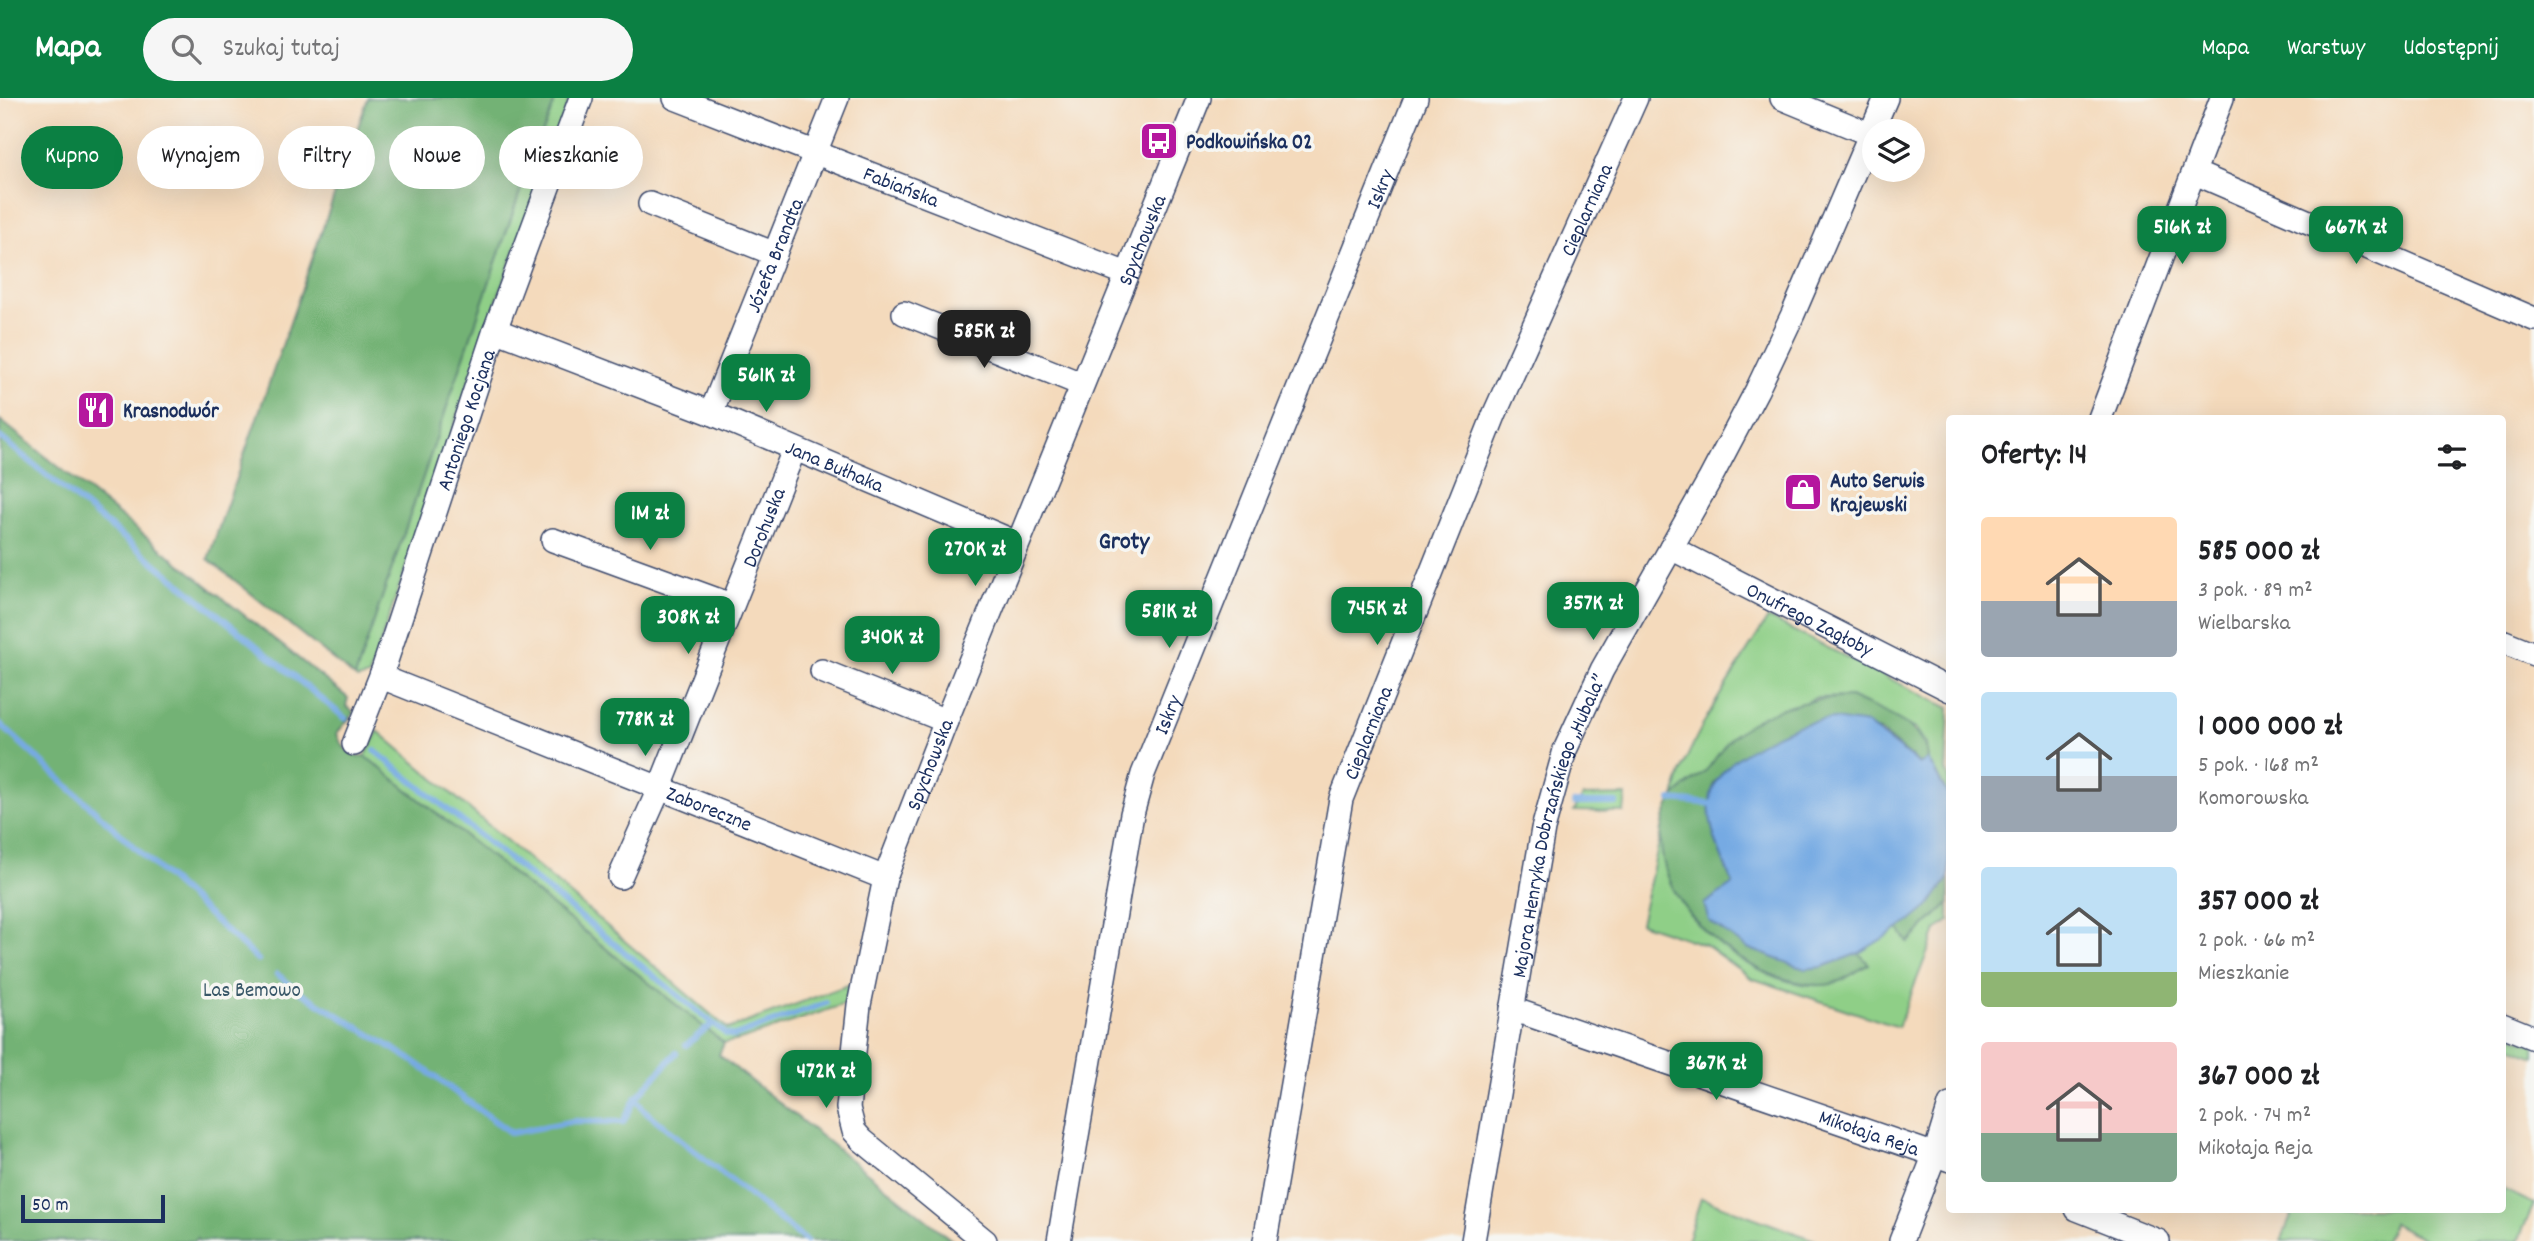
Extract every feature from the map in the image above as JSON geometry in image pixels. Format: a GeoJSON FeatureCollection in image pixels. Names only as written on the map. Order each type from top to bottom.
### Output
{"type":"FeatureCollection","features":[{"type":"Feature","properties":{"kind":"street","name":"Antoniego Kocjana"},"geometry":{"type":"LineString","coordinates":[[354,744],[382,673],[495,330],[581,98]]}},
{"type":"Feature","properties":{"kind":"street","name":"Fabiańska"},"geometry":{"type":"LineString","coordinates":[[675,98],[1127,274]]}},
{"type":"Feature","properties":{"kind":"street","name":"Józefa Brandta"},"geometry":{"type":"LineString","coordinates":[[711,413],[837,98]]}},
{"type":"Feature","properties":{"kind":"street","name":"Spychowska"},"geometry":{"type":"LineString","coordinates":[[985,1241],[853,1131],[848,1119],[850,1082],[862,992],[885,878],[1081,384],[1199,98]]}},
{"type":"Feature","properties":{"kind":"street","name":"Iskry"},"geometry":{"type":"LineString","coordinates":[[1059,1241],[1132,814],[1143,774],[1416,98]]}},
{"type":"Feature","properties":{"kind":"street","name":"Cieplarniana"},"geometry":{"type":"LineString","coordinates":[[1265,1241],[1341,799],[1495,413],[1636,98]]}},
{"type":"Feature","properties":{"kind":"street"},"geometry":{"type":"LineString","coordinates":[[1782,98],[1862,131]]}},
{"type":"Feature","properties":{"kind":"street","name":"Majora Henryka Dobrzańskiego „Hubala”"},"geometry":{"type":"LineString","coordinates":[[1878,119],[1886,98]]}},
{"type":"Feature","properties":{"kind":"street"},"geometry":{"type":"LineString","coordinates":[[2101,415],[2222,98]]}},
{"type":"Feature","properties":{"kind":"street","name":"Majora Henryka Dobrzańskiego „Hubala”"},"geometry":{"type":"LineString","coordinates":[[1472,1241],[1543,829],[1565,750],[1602,670],[1756,390],[1862,157]]}},
{"type":"Feature","properties":{"kind":"street"},"geometry":{"type":"LineString","coordinates":[[2195,173],[2534,319]]}},
{"type":"Feature","properties":{"kind":"street"},"geometry":{"type":"LineString","coordinates":[[650,204],[775,254]]}},
{"type":"Feature","properties":{"kind":"street"},"geometry":{"type":"LineString","coordinates":[[904,313],[1081,384]]}},
{"type":"Feature","properties":{"kind":"street","name":"Jana Bułhaka"},"geometry":{"type":"LineString","coordinates":[[495,330],[711,413],[1017,543]]}},
{"type":"Feature","properties":{"kind":"street","name":"Dorohuska"},"geometry":{"type":"LineString","coordinates":[[620,877],[660,788],[794,450]]}},
{"type":"Feature","properties":{"kind":"street"},"geometry":{"type":"LineString","coordinates":[[553,540],[731,605]]}},
{"type":"Feature","properties":{"kind":"street","name":"Onufrego Zagłoby"},"geometry":{"type":"LineString","coordinates":[[1671,548],[1946,688]]}},
{"type":"Feature","properties":{"kind":"street"},"geometry":{"type":"LineString","coordinates":[[2506,643],[2534,654]]}},
{"type":"Feature","properties":{"kind":"street"},"geometry":{"type":"LineString","coordinates":[[822,671],[946,721]]}},
{"type":"Feature","properties":{"kind":"street","name":"Zaboreczne"},"geometry":{"type":"LineString","coordinates":[[382,673],[389,680],[885,878]]}},
{"type":"Feature","properties":{"kind":"street","name":"Mikołaja Reja"},"geometry":{"type":"LineString","coordinates":[[1512,1009],[1942,1157]]}},
{"type":"Feature","properties":{"kind":"street"},"geometry":{"type":"LineString","coordinates":[[2506,1027],[2534,1038]]}},
{"type":"Feature","properties":{"kind":"street"},"geometry":{"type":"LineString","coordinates":[[1901,1241],[1942,1157],[1946,1131]]}},
{"type":"Feature","properties":{"kind":"street"},"geometry":{"type":"LineString","coordinates":[[2087,1213],[2158,1241]]}},
{"type":"Feature","properties":{"kind":"green space"},"geometry":{"type":"Polygon","coordinates":[[[368,98],[556,98],[545,126],[499,126],[499,189],[521,189],[355,677],[208,559],[336,189],[375,189],[375,126],[358,126],[368,98]]]}},
{"type":"Feature","properties":{"kind":"green space"},"geometry":{"type":"Polygon","coordinates":[[[556,98],[570,98],[560,126],[545,126],[556,98]]]}},
{"type":"Feature","properties":{"kind":"green space"},"geometry":{"type":"Polygon","coordinates":[[[521,189],[537,189],[369,676],[357,679],[355,677],[521,189]]]}},
{"type":"Feature","properties":{"kind":"green space","name":"Las Bemowo"},"geometry":{"type":"Polygon","coordinates":[[[0,420],[348,698],[346,706],[354,713],[337,733],[347,750],[365,756],[724,1043],[719,1055],[953,1241],[199,1241],[197,1238],[195,1241],[0,1241],[0,420]]]}},
{"type":"Feature","properties":{"kind":"green space"},"geometry":{"type":"Polygon","coordinates":[[[1768,618],[1946,707],[1946,792],[1928,759],[1926,744],[1916,729],[1850,697],[1815,698],[1734,735],[1706,771],[1674,797],[1689,752],[1768,618]]]}},
{"type":"Feature","properties":{"kind":"green space"},"geometry":{"type":"Polygon","coordinates":[[[1850,697],[1887,713],[1909,727],[1925,746],[1928,759],[1920,764],[1880,731],[1834,719],[1714,782],[1712,795],[1715,834],[1733,885],[1704,904],[1822,967],[1859,953],[1869,964],[1836,983],[1810,984],[1762,970],[1735,955],[1710,935],[1688,912],[1672,885],[1662,857],[1662,827],[1676,794],[1705,771],[1728,741],[1748,725],[1775,711],[1804,702],[1850,697]]]}},
{"type":"Feature","properties":{"kind":"green space"},"geometry":{"type":"Polygon","coordinates":[[[378,731],[728,1029],[851,984],[845,1004],[724,1043],[365,756],[378,731]]]}},
{"type":"Feature","properties":{"kind":"green space"},"geometry":{"type":"Polygon","coordinates":[[[1626,795],[1624,812],[1574,811],[1583,796],[1626,795]]]}},
{"type":"Feature","properties":{"kind":"green space"},"geometry":{"type":"Polygon","coordinates":[[[1661,835],[1667,873],[1676,894],[1691,916],[1732,954],[1781,979],[1806,985],[1840,981],[1868,964],[1859,953],[1898,928],[1909,942],[1946,906],[1946,923],[1936,931],[1898,1027],[1751,978],[1705,945],[1640,923],[1661,835]]]}},
{"type":"Feature","properties":{"kind":"green space"},"geometry":{"type":"Polygon","coordinates":[[[1946,881],[1946,906],[1908,942],[1898,928],[1921,912],[1946,881]]]}},
{"type":"Feature","properties":{"kind":"green space"},"geometry":{"type":"Polygon","coordinates":[[[2506,1033],[2534,1045],[2534,1057],[2506,1044],[2506,1033]]]}},
{"type":"Feature","properties":{"kind":"green space"},"geometry":{"type":"Polygon","coordinates":[[[2506,1190],[2534,1204],[2518,1241],[2428,1241],[2393,1223],[2385,1241],[2281,1241],[2292,1213],[2506,1213],[2506,1190]]]}},
{"type":"Feature","properties":{"kind":"green space"},"geometry":{"type":"Polygon","coordinates":[[[1701,1198],[1817,1241],[1687,1241],[1701,1198]]]}},
{"type":"Feature","properties":{"kind":"water"},"geometry":{"type":"Polygon","coordinates":[[[1834,719],[1867,724],[1919,764],[1928,759],[1946,792],[1946,881],[1929,906],[1911,921],[1859,953],[1822,967],[1805,969],[1747,948],[1709,921],[1704,904],[1733,884],[1711,822],[1713,789],[1722,773],[1759,744],[1787,730],[1834,719]]]}},
{"type":"Feature","properties":{"kind":"waterway"},"geometry":{"type":"LineString","coordinates":[[0,437],[345,718]]}},
{"type":"Feature","properties":{"kind":"waterway"},"geometry":{"type":"LineString","coordinates":[[0,724],[258,960]]}},
{"type":"Feature","properties":{"kind":"waterway"},"geometry":{"type":"LineString","coordinates":[[375,751],[726,1034],[735,1036],[826,1003]]}},
{"type":"Feature","properties":{"kind":"waterway"},"geometry":{"type":"LineString","coordinates":[[1671,800],[1714,804]]}},
{"type":"Feature","properties":{"kind":"waterway"},"geometry":{"type":"LineString","coordinates":[[1574,803],[1616,803]]}},
{"type":"Feature","properties":{"kind":"waterway"},"geometry":{"type":"LineString","coordinates":[[277,974],[297,990],[412,1060],[511,1133],[574,1121],[623,1122],[636,1098],[676,1053]]}},
{"type":"Feature","properties":{"kind":"waterway"},"geometry":{"type":"LineString","coordinates":[[686,1045],[712,1024]]}},
{"type":"Feature","properties":{"kind":"waterway"},"geometry":{"type":"LineString","coordinates":[[636,1098],[644,1110],[806,1241]]}},
{"type":"Feature","properties":{"kind":"place","name":"Podkowińska 02"},"geometry":{"type":"Point","coordinates":[1159,141]}},
{"type":"Feature","properties":{"kind":"place","name":"Krasnodwór"},"geometry":{"type":"Point","coordinates":[96,410]}},
{"type":"Feature","properties":{"kind":"place","name":"Auto Serwis Krajewski"},"geometry":{"type":"Point","coordinates":[1803,492]}},
{"type":"Feature","properties":{"kind":"district","name":"Groty"},"geometry":{"type":"Point","coordinates":[1124,540]}}]}
